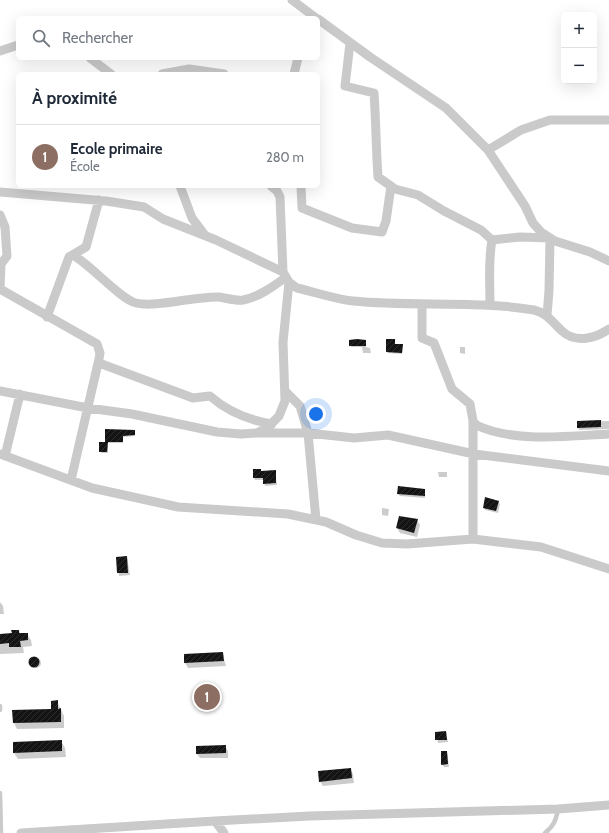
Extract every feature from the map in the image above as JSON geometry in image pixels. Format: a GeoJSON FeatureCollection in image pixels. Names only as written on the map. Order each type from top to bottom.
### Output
{"type":"FeatureCollection","features":[{"type":"Feature","properties":{"kind":"street"},"geometry":{"type":"LineString","coordinates":[[292,0],[312,16]]}},
{"type":"Feature","properties":{"kind":"street"},"geometry":{"type":"LineString","coordinates":[[320,22],[446,108],[488,150],[525,206],[533,223],[541,232],[550,238],[609,261]]}},
{"type":"Feature","properties":{"kind":"street"},"geometry":{"type":"LineString","coordinates":[[350,43],[345,86],[374,94],[377,128],[378,177],[395,189],[418,195],[444,211],[481,230],[492,240],[520,237],[550,238]]}},
{"type":"Feature","properties":{"kind":"street"},"geometry":{"type":"LineString","coordinates":[[0,51],[16,45]]}},
{"type":"Feature","properties":{"kind":"street"},"geometry":{"type":"LineString","coordinates":[[93,60],[109,72]]}},
{"type":"Feature","properties":{"kind":"street"},"geometry":{"type":"LineString","coordinates":[[294,72],[298,60]]}},
{"type":"Feature","properties":{"kind":"street"},"geometry":{"type":"LineString","coordinates":[[176,72],[189,70],[204,72]]}},
{"type":"Feature","properties":{"kind":"street"},"geometry":{"type":"LineString","coordinates":[[488,150],[521,130],[550,120],[609,120]]}},
{"type":"Feature","properties":{"kind":"street"},"geometry":{"type":"LineString","coordinates":[[300,188],[302,208],[352,228],[382,232],[386,221],[391,186]]}},
{"type":"Feature","properties":{"kind":"street"},"geometry":{"type":"LineString","coordinates":[[181,188],[192,218],[204,235]]}},
{"type":"Feature","properties":{"kind":"street"},"geometry":{"type":"LineString","coordinates":[[257,433],[272,424],[279,416],[285,401],[286,392],[283,342],[286,277],[280,197],[277,191],[273,188]]}},
{"type":"Feature","properties":{"kind":"street"},"geometry":{"type":"LineString","coordinates":[[0,192],[99,200],[144,207],[163,219],[204,235],[286,277],[297,288],[352,300],[422,304],[490,305],[537,311],[547,315],[564,333],[574,338],[598,337],[609,329]]}},
{"type":"Feature","properties":{"kind":"street"},"geometry":{"type":"LineString","coordinates":[[47,317],[69,257],[86,247],[99,200]]}},
{"type":"Feature","properties":{"kind":"street"},"geometry":{"type":"LineString","coordinates":[[0,215],[5,227],[7,256],[1,264],[0,289],[97,344],[100,353],[71,480]]}},
{"type":"Feature","properties":{"kind":"street"},"geometry":{"type":"LineString","coordinates":[[547,315],[550,238]]}},
{"type":"Feature","properties":{"kind":"street"},"geometry":{"type":"LineString","coordinates":[[490,305],[491,276],[489,260],[492,240]]}},
{"type":"Feature","properties":{"kind":"street"},"geometry":{"type":"LineString","coordinates":[[73,255],[84,261],[127,298],[136,303],[150,304],[190,298],[219,297],[243,300],[267,290],[286,277]]}},
{"type":"Feature","properties":{"kind":"street"},"geometry":{"type":"LineString","coordinates":[[422,304],[422,338],[434,343],[452,389],[470,404],[473,421],[474,454],[473,539]]}},
{"type":"Feature","properties":{"kind":"street"},"geometry":{"type":"LineString","coordinates":[[98,363],[193,398],[210,396],[231,412],[257,421],[272,424]]}},
{"type":"Feature","properties":{"kind":"street"},"geometry":{"type":"LineString","coordinates":[[0,391],[88,408],[132,414],[217,432],[240,434],[308,432],[354,438],[388,435],[474,454],[609,470]]}},
{"type":"Feature","properties":{"kind":"street"},"geometry":{"type":"LineString","coordinates":[[286,392],[300,406],[308,432],[316,520]]}},
{"type":"Feature","properties":{"kind":"street"},"geometry":{"type":"LineString","coordinates":[[20,394],[3,455],[92,488],[178,507],[288,514],[316,520],[382,542],[407,544],[473,539],[541,547],[609,569]]}},
{"type":"Feature","properties":{"kind":"street"},"geometry":{"type":"LineString","coordinates":[[473,421],[479,426],[512,434],[540,436],[609,434]]}},
{"type":"Feature","properties":{"kind":"street"},"geometry":{"type":"LineString","coordinates":[[21,833],[310,816],[558,809],[609,805]]}},
{"type":"Feature","properties":{"kind":"street"},"geometry":{"type":"LineString","coordinates":[[215,821],[224,833]]}},
{"type":"Feature","properties":{"kind":"lane"},"geometry":{"type":"LineString","coordinates":[[0,793],[1,833]]}},
{"type":"Feature","properties":{"kind":"lane"},"geometry":{"type":"LineString","coordinates":[[545,833],[552,828],[556,820],[558,809]]}},
{"type":"Feature","properties":{"kind":"building"},"geometry":{"type":"Polygon","coordinates":[[[386,339],[395,339],[395,344],[403,344],[402,353],[386,352],[386,339]]]}},
{"type":"Feature","properties":{"kind":"building"},"geometry":{"type":"Polygon","coordinates":[[[349,340],[366,340],[366,346],[349,346],[349,340]]]}},
{"type":"Feature","properties":{"kind":"building"},"geometry":{"type":"Polygon","coordinates":[[[601,420],[601,427],[577,428],[577,421],[601,420]]]}},
{"type":"Feature","properties":{"kind":"building"},"geometry":{"type":"Polygon","coordinates":[[[105,429],[135,430],[135,435],[123,436],[123,442],[108,442],[107,452],[99,452],[99,442],[105,442],[105,429]]]}},
{"type":"Feature","properties":{"kind":"building"},"geometry":{"type":"Polygon","coordinates":[[[253,469],[261,469],[261,471],[276,470],[276,483],[263,484],[263,478],[253,478],[253,469]]]}},
{"type":"Feature","properties":{"kind":"building"},"geometry":{"type":"Polygon","coordinates":[[[398,486],[425,489],[425,496],[397,494],[398,486]]]}},
{"type":"Feature","properties":{"kind":"building"},"geometry":{"type":"Polygon","coordinates":[[[485,497],[499,501],[496,511],[483,508],[485,497]]]}},
{"type":"Feature","properties":{"kind":"building"},"geometry":{"type":"Polygon","coordinates":[[[399,516],[418,519],[414,533],[396,528],[399,516]]]}},
{"type":"Feature","properties":{"kind":"building"},"geometry":{"type":"Polygon","coordinates":[[[127,556],[128,573],[117,573],[116,557],[127,556]]]}},
{"type":"Feature","properties":{"kind":"building"},"geometry":{"type":"Polygon","coordinates":[[[11,630],[19,630],[19,633],[28,633],[28,640],[20,641],[21,647],[9,647],[9,643],[0,644],[0,634],[12,633],[11,630]]]}},
{"type":"Feature","properties":{"kind":"building"},"geometry":{"type":"Polygon","coordinates":[[[223,652],[224,661],[184,663],[184,654],[223,652]]]}},
{"type":"Feature","properties":{"kind":"building"},"geometry":{"type":"Polygon","coordinates":[[[32,657],[36,657],[38,658],[38,666],[32,667],[29,664],[29,660],[32,657]]]}},
{"type":"Feature","properties":{"kind":"building"},"geometry":{"type":"Polygon","coordinates":[[[58,700],[58,709],[61,708],[61,722],[13,723],[12,710],[51,709],[51,701],[58,700]]]}},
{"type":"Feature","properties":{"kind":"building"},"geometry":{"type":"Polygon","coordinates":[[[446,731],[447,740],[435,740],[435,732],[446,731]]]}},
{"type":"Feature","properties":{"kind":"building"},"geometry":{"type":"Polygon","coordinates":[[[62,740],[62,751],[13,753],[13,742],[62,740]]]}},
{"type":"Feature","properties":{"kind":"building"},"geometry":{"type":"Polygon","coordinates":[[[226,745],[226,753],[196,754],[196,746],[226,745]]]}},
{"type":"Feature","properties":{"kind":"building"},"geometry":{"type":"Polygon","coordinates":[[[441,751],[447,751],[448,764],[441,765],[441,751]]]}},
{"type":"Feature","properties":{"kind":"building"},"geometry":{"type":"Polygon","coordinates":[[[351,768],[352,778],[319,782],[318,771],[351,768]]]}},
{"type":"Feature","properties":{"kind":"place","name":"Ecole primaire"},"geometry":{"type":"Point","coordinates":[207,697]}}]}
